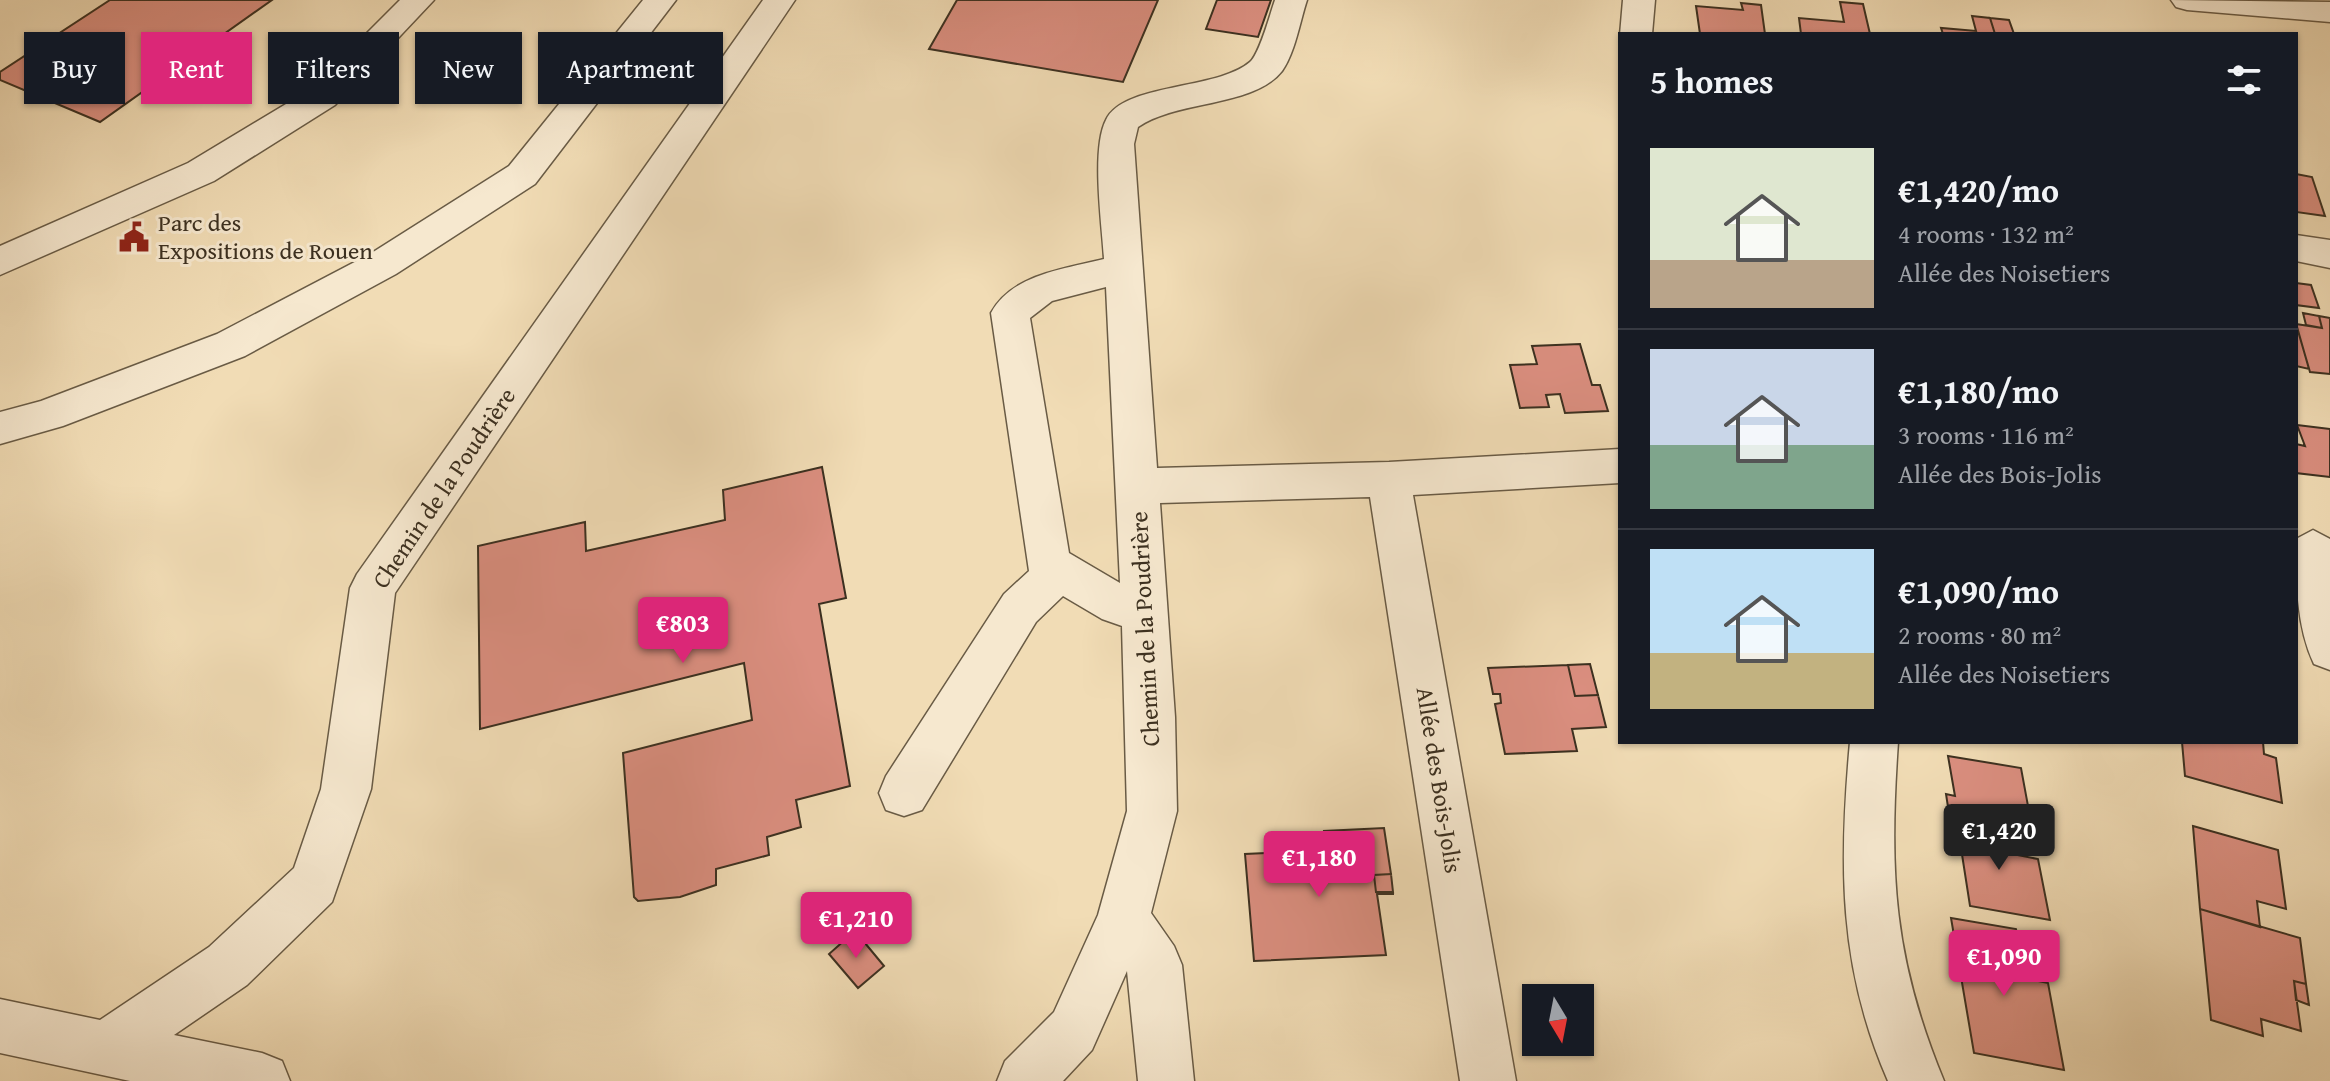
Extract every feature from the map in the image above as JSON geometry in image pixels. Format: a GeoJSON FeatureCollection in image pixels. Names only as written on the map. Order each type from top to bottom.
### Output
{"type":"FeatureCollection","features":[{"type":"Feature","properties":{"kind":"street"},"geometry":{"type":"LineString","coordinates":[[0,261],[201,172],[323,97],[418,0]]}},
{"type":"Feature","properties":{"kind":"street"},"geometry":{"type":"LineString","coordinates":[[0,428],[48,415],[231,345],[383,264],[522,175],[660,0]]}},
{"type":"Feature","properties":{"kind":"street","name":"Chemin de la Poudrière"},"geometry":{"type":"LineString","coordinates":[[108,1047],[228,966],[314,884],[346,789],[373,588],[779,0]]}},
{"type":"Feature","properties":{"kind":"street","name":"Chemin de la Poudrière"},"geometry":{"type":"LineString","coordinates":[[1025,1081],[1073,1031],[1123,919],[1152,811],[1151,717],[1116,144],[1122,121],[1143,107],[1244,82],[1268,66],[1291,0]]}},
{"type":"Feature","properties":{"kind":"street"},"geometry":{"type":"LineString","coordinates":[[1636,32],[1639,0]]}},
{"type":"Feature","properties":{"kind":"street"},"geometry":{"type":"LineString","coordinates":[[2187,0],[2330,12]]}},
{"type":"Feature","properties":{"kind":"street"},"geometry":{"type":"LineString","coordinates":[[2298,248],[2330,254]]}},
{"type":"Feature","properties":{"kind":"street"},"geometry":{"type":"LineString","coordinates":[[1124,268],[1039,290],[1010,313],[1048,564],[1118,605],[1145,612]]}},
{"type":"Feature","properties":{"kind":"street"},"geometry":{"type":"LineString","coordinates":[[1137,486],[1389,479],[1618,466]]}},
{"type":"Feature","properties":{"kind":"street","name":"Allée des Bois-Jolis"},"geometry":{"type":"LineString","coordinates":[[1389,479],[1488,1081]]}},
{"type":"Feature","properties":{"kind":"street"},"geometry":{"type":"LineString","coordinates":[[2313,549],[2330,649]]}},
{"type":"Feature","properties":{"kind":"street"},"geometry":{"type":"LineString","coordinates":[[904,793],[1020,608],[1059,571]]}},
{"type":"Feature","properties":{"kind":"street"},"geometry":{"type":"LineString","coordinates":[[1874,744],[1867,828],[1873,927],[1887,996],[1905,1060],[1916,1081]]}},
{"type":"Feature","properties":{"kind":"street"},"geometry":{"type":"LineString","coordinates":[[1123,919],[1155,965],[1166,1081]]}},
{"type":"Feature","properties":{"kind":"street"},"geometry":{"type":"LineString","coordinates":[[0,1026],[262,1081]]}},
{"type":"Feature","properties":{"kind":"building"},"geometry":{"type":"Polygon","coordinates":[[[110,0],[272,0],[227,32],[141,32],[141,93],[100,122],[57,104],[125,104],[125,32],[61,32],[110,0]]]}},
{"type":"Feature","properties":{"kind":"building"},"geometry":{"type":"Polygon","coordinates":[[[957,0],[1158,0],[1123,82],[929,49],[957,0]]]}},
{"type":"Feature","properties":{"kind":"building"},"geometry":{"type":"Polygon","coordinates":[[[1217,0],[1271,0],[1258,37],[1206,29],[1217,0]]]}},
{"type":"Feature","properties":{"kind":"building"},"geometry":{"type":"Polygon","coordinates":[[[1840,2],[1863,4],[1870,32],[1801,32],[1799,18],[1844,22],[1840,2]]]}},
{"type":"Feature","properties":{"kind":"building"},"geometry":{"type":"Polygon","coordinates":[[[1741,3],[1761,5],[1765,32],[1700,32],[1696,6],[1743,10],[1741,3]]]}},
{"type":"Feature","properties":{"kind":"building"},"geometry":{"type":"Polygon","coordinates":[[[1972,16],[1990,18],[1994,32],[1942,32],[1941,28],[1976,31],[1972,16]]]}},
{"type":"Feature","properties":{"kind":"building"},"geometry":{"type":"Polygon","coordinates":[[[1990,18],[2009,20],[2013,32],[1994,32],[1990,18]]]}},
{"type":"Feature","properties":{"kind":"building"},"geometry":{"type":"Polygon","coordinates":[[[24,56],[24,90],[0,80],[0,72],[24,56]]]}},
{"type":"Feature","properties":{"kind":"building"},"geometry":{"type":"Polygon","coordinates":[[[2298,174],[2312,177],[2325,216],[2298,212],[2298,174]]]}},
{"type":"Feature","properties":{"kind":"building"},"geometry":{"type":"Polygon","coordinates":[[[2298,283],[2311,285],[2319,308],[2298,305],[2298,283]]]}},
{"type":"Feature","properties":{"kind":"building"},"geometry":{"type":"Polygon","coordinates":[[[2303,313],[2319,316],[2322,328],[2306,325],[2303,313]]]}},
{"type":"Feature","properties":{"kind":"building"},"geometry":{"type":"Polygon","coordinates":[[[2319,316],[2330,318],[2330,374],[2310,372],[2298,324],[2322,328],[2319,316]]]}},
{"type":"Feature","properties":{"kind":"building"},"geometry":{"type":"Polygon","coordinates":[[[2298,330],[2309,369],[2298,366],[2298,330]]]}},
{"type":"Feature","properties":{"kind":"building"},"geometry":{"type":"Polygon","coordinates":[[[1580,344],[1592,385],[1600,385],[1608,411],[1565,413],[1560,394],[1546,395],[1549,407],[1520,408],[1510,365],[1537,364],[1532,346],[1580,344]]]}},
{"type":"Feature","properties":{"kind":"building"},"geometry":{"type":"Polygon","coordinates":[[[2298,425],[2330,429],[2330,477],[2298,473],[2298,444],[2305,446],[2298,425]]]}},
{"type":"Feature","properties":{"kind":"building"},"geometry":{"type":"Polygon","coordinates":[[[822,467],[846,598],[819,604],[850,786],[796,800],[801,827],[767,837],[769,855],[716,869],[716,885],[680,897],[638,901],[634,897],[623,753],[752,720],[744,663],[480,729],[478,546],[585,522],[586,551],[725,520],[723,490],[822,467]]]}},
{"type":"Feature","properties":{"kind":"building"},"geometry":{"type":"Polygon","coordinates":[[[1590,664],[1598,695],[1575,696],[1568,665],[1590,664]]]}},
{"type":"Feature","properties":{"kind":"building"},"geometry":{"type":"Polygon","coordinates":[[[1568,665],[1575,696],[1598,695],[1606,727],[1572,729],[1577,751],[1505,754],[1495,704],[1501,703],[1500,694],[1493,694],[1488,668],[1568,665]]]}},
{"type":"Feature","properties":{"kind":"building"},"geometry":{"type":"Polygon","coordinates":[[[2182,744],[2263,744],[2264,754],[2276,758],[2282,803],[2185,776],[2182,744]]]}},
{"type":"Feature","properties":{"kind":"building"},"geometry":{"type":"Polygon","coordinates":[[[1948,756],[2021,768],[2033,833],[1950,820],[1946,794],[1955,796],[1948,756]]]}},
{"type":"Feature","properties":{"kind":"building"},"geometry":{"type":"Polygon","coordinates":[[[1950,820],[2012,830],[2017,855],[2038,859],[2050,920],[1970,906],[1961,848],[1954,847],[1950,820]]]}},
{"type":"Feature","properties":{"kind":"building"},"geometry":{"type":"Polygon","coordinates":[[[2193,826],[2278,850],[2286,909],[2257,901],[2260,927],[2200,909],[2193,826]]]}},
{"type":"Feature","properties":{"kind":"building"},"geometry":{"type":"Polygon","coordinates":[[[1384,828],[1391,874],[1374,875],[1376,892],[1394,894],[1377,894],[1386,955],[1254,961],[1245,854],[1326,850],[1324,831],[1384,828]]]}},
{"type":"Feature","properties":{"kind":"building"},"geometry":{"type":"Polygon","coordinates":[[[1391,874],[1393,892],[1376,892],[1374,875],[1391,874]]]}},
{"type":"Feature","properties":{"kind":"building"},"geometry":{"type":"Polygon","coordinates":[[[2200,909],[2300,938],[2306,984],[2294,981],[2301,1031],[2261,1019],[2263,1036],[2211,1020],[2200,909]]]}},
{"type":"Feature","properties":{"kind":"building"},"geometry":{"type":"Polygon","coordinates":[[[1951,918],[2016,929],[2024,978],[2048,983],[2064,1070],[1974,1053],[1951,918]]]}},
{"type":"Feature","properties":{"kind":"building"},"geometry":{"type":"Polygon","coordinates":[[[855,931],[884,966],[858,988],[829,954],[855,931]]]}},
{"type":"Feature","properties":{"kind":"building"},"geometry":{"type":"Polygon","coordinates":[[[2294,981],[2306,984],[2309,1005],[2296,1000],[2294,981]]]}},
{"type":"Feature","properties":{"kind":"place","name":"Parc des Expositions de Rouen"},"geometry":{"type":"Point","coordinates":[134,237]}}]}
